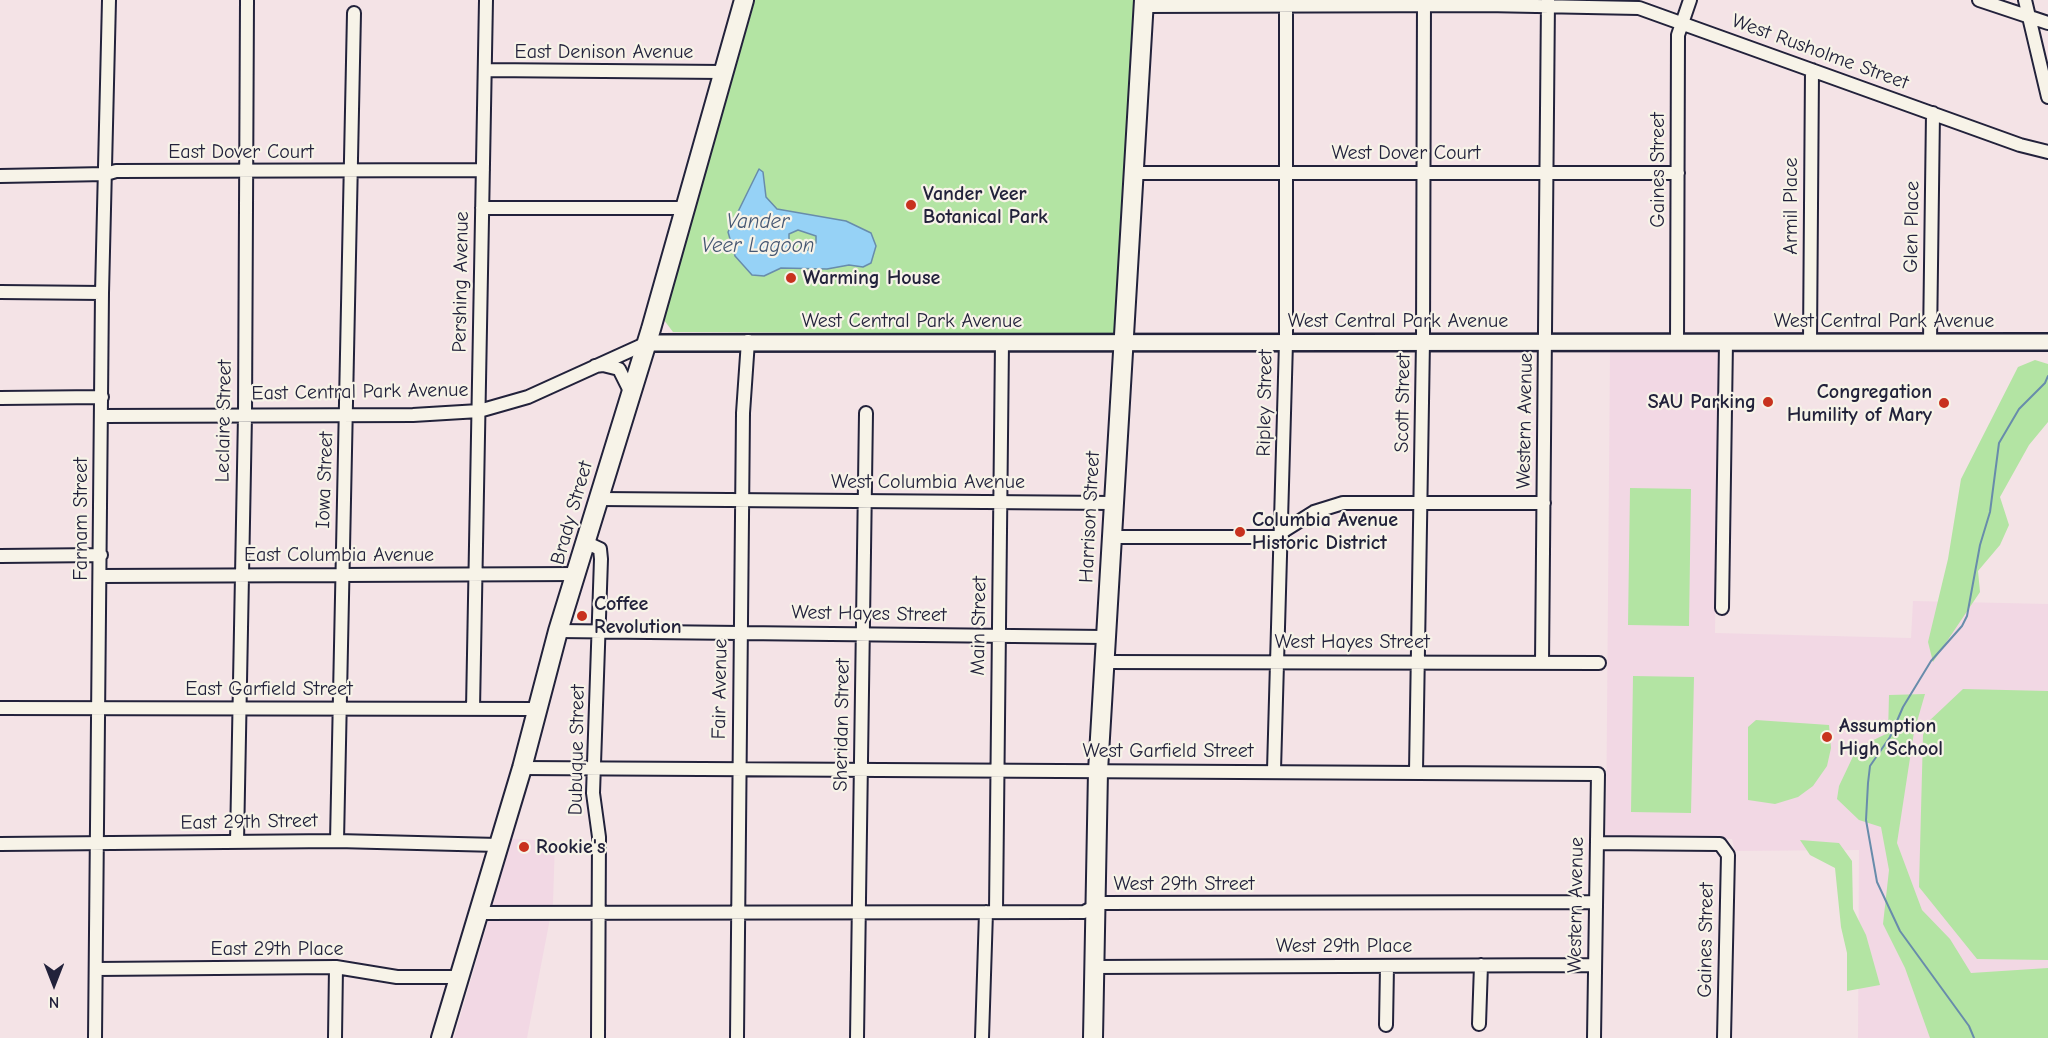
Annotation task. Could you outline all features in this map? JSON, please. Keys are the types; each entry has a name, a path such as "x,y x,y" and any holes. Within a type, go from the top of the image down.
{"highway":[{"name":"Brady Street","path":"441,1038 522,768 558,631 578,574 647,343 744,0"},
{"name":"Harrison Street","path":"1093,1038 1098,771 1143,3"}],"main road":[{"name":"West Central Park Avenue","path":"748,341 2048,342"},
{"name":"East Central Park Avenue","path":"647,343 748,341"}],"street":[{"name":"Farnam Street","path":"95,1038 102,293 109,0"},
{"name":"Leclaire Street","path":"237,842 240,575 245,415 247,0"},
{"name":"Pershing Avenue","path":"473,709 486,0"},
{"name":"Gaines Street","path":"1677,343 1678,35 1690,0"},
{"path":"1979,0 2048,23"},
{"path":"2025,0 2048,97"},
{"name":"West Rusholme Street","path":"1143,3 1548,3 1639,8 2020,145 2048,152"},
{"name":"Ripley Street","path":"1274,770 1286,342 1286,3"},
{"name":"Scott Street","path":"1416,771 1423,341 1423,3"},
{"name":"Western Avenue","path":"1542,663 1548,3"},
{"name":"Iowa Street","path":"337,841 354,13"},
{"name":"East Denison Avenue","path":"485,70 566,73 723,72"},
{"name":"Armil Place","path":"1810,342 1812,70"},
{"name":"Glen Place","path":"1930,342 1933,113"},
{"name":"East Dover Court","path":"0,176 106,174 116,171 483,171"},
{"name":"West Dover Court","path":"1134,173 1678,173"},
{"path":"482,208 686,208"},
{"path":"0,292 102,293"},
{"name":"Fair Avenue","path":"736,1038 742,500 748,341"},
{"name":"Main Street","path":"982,1038 991,911 997,770 1002,342"},
{"path":"1722,608 1726,342"},
{"name":"East Central Park Avenue","path":"102,416 347,415 478,411 528,397 647,343"},
{"path":"594,366 603,365 619,369 631,393"},
{"path":"0,398 102,397"},
{"name":"Sheridan Street","path":"857,1038 866,413"},
{"path":"600,499 742,500"},
{"name":"West Columbia Avenue","path":"742,500 1113,503"},
{"path":"1111,537 1282,535 1314,512 1344,502 1544,503"},
{"name":"Dubuque Street","path":"587,543 596,546 601,554 594,767 594,811 599,837 598,1038"},
{"path":"0,556 100,555"},
{"name":"East Columbia Avenue","path":"101,576 578,574"},
{"name":"West Hayes Street","path":"558,631 1105,637"},
{"name":"West Hayes Street","path":"1104,662 1599,663"},
{"name":"East Garfield Street","path":"0,708 538,709"},
{"path":"522,768 738,768"},
{"name":"West Garfield Street","path":"738,768 1599,774"},
{"name":"Western Avenue","path":"1593,1038 1599,774"},
{"name":"East 29th Street","path":"0,844 337,841 498,845"},
{"name":"Gaines Street","path":"1597,843 1720,844 1728,855 1724,1038"},
{"name":"West 29th Street","path":"737,912 1084,912 1102,903 1596,902"},
{"path":"477,913 737,912"},
{"path":"1479,1024 1481,965"},
{"name":"West 29th Place","path":"1093,967 1595,965"},
{"path":"1386,1024 1387,966"},
{"path":"335,1038 336,967"},
{"name":"East 29th Place","path":"96,969 336,967 396,977 458,977"}],"shaded area":[{"name":"Assumption High School","path":"1719,350 1715,633 1911,638 1913,601 2048,604 2048,1038 1858,1038 1859,850 1735,851 1732,839 1606,836 1610,351"},
{"path":"512,839 555,841 553,903 527,1038 454,1038"}],"green space":[{"name":"Vander Veer Botanical Park","path":"755,0 1137,0 1117,334 673,332 664,320"},
{"path":"2035,360 2048,364 2048,422 2029,445 2000,497 2009,525 2000,545 1978,571 1980,592 1933,662 1928,642 1948,559 1961,479 2018,367"},
{"path":"1630,488 1691,489 1689,626 1628,625"},
{"path":"1633,676 1694,677 1691,813 1631,812"},
{"path":"1963,689 2048,691 2048,960 1977,959 1919,887 1923,735 1928,722"},
{"path":"1925,694 1914,732 1897,843 1922,910 1950,939 1971,973 2048,968 2048,1038 1930,1038 1905,968 1883,924 1889,870 1881,827 1859,820 1837,799 1839,786 1857,748 1888,733 1889,695"},
{"path":"1756,720 1829,725 1831,748 1827,766 1813,786 1798,797 1775,804 1748,800 1748,727"},
{"path":"1800,840 1839,843 1852,861 1853,909 1866,935 1880,985 1847,991 1847,953 1841,927 1835,868 1810,855"}],"water":[{"name":"Vander Veer Lagoon","path":"759,169 763,172 766,197 777,209 846,221 871,233 876,246 871,263 863,267 849,265 827,269 781,268 764,276 752,275 735,256 728,232","holes":["798,230 816,236 816,243 807,244 809,250 796,252 789,247 789,234"]}],"waterway":[{"path":"1974,1038 1969,1026 1900,931 1877,882 1866,820 1868,783 1870,766 1890,737 1903,707 1931,661 1962,626 1967,616 1980,545 1990,512 1999,443 2019,409 2045,383 2048,376"}],"place":[{"name":"Vander Veer Botanical Park","path":"911,205"},
{"name":"Warming House","path":"791,278"},
{"name":"SAU Parking","path":"1768,402"},
{"name":"Congregation Humility of Mary","path":"1944,403"},
{"name":"Columbia Avenue Historic District","path":"1240,532"},
{"name":"Coffee Revolution","path":"582,616"},
{"name":"Assumption High School","path":"1827,737"},
{"name":"Rookie's","path":"524,847"}]}
